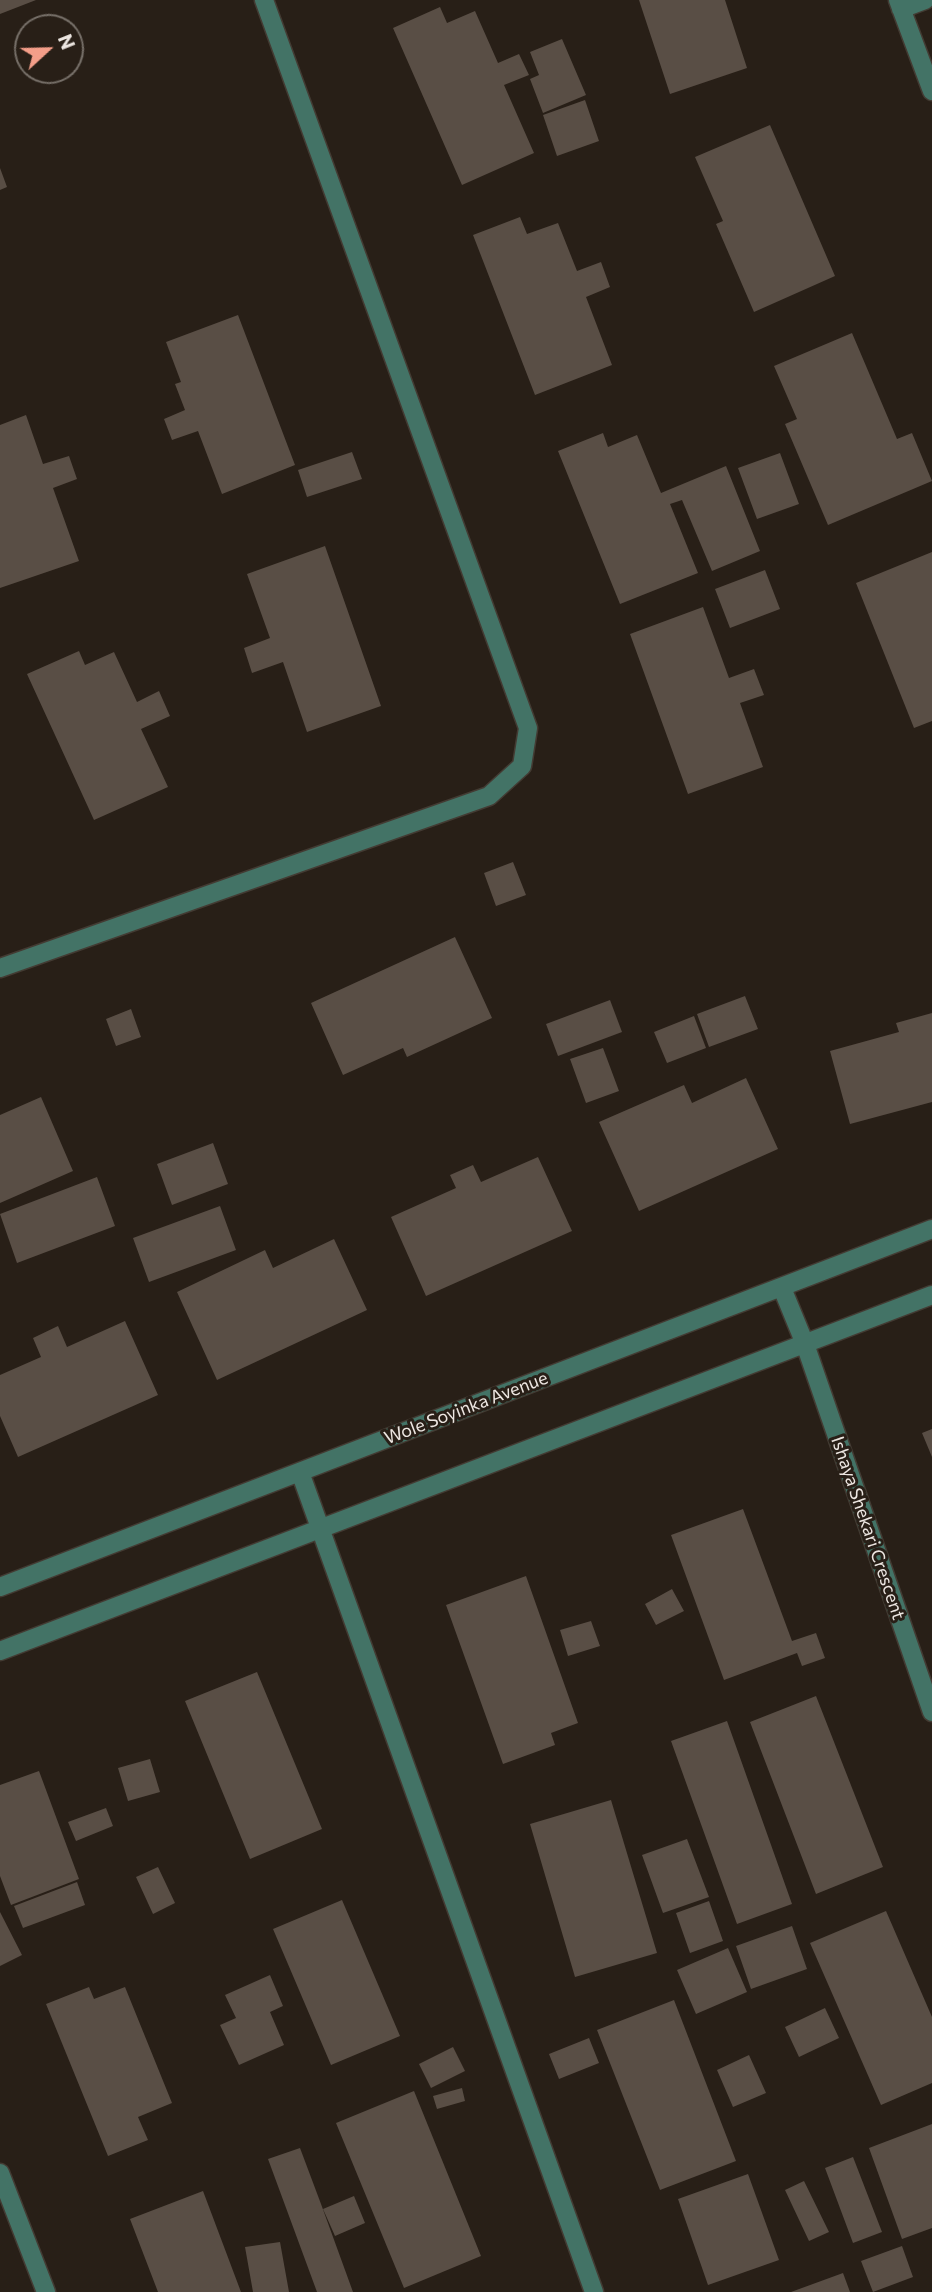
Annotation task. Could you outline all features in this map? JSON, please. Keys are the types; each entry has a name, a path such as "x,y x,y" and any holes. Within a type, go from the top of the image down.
{"street":[{"path":"2,963 489,796 522,766 528,729 264,0"},
{"path":"925,0 899,5 932,91"},
{"name":"Wole Soyinka Avenue","path":"0,1587 932,1229"},
{"name":"Ishaya Shekari Crescent","path":"782,1288 805,1344 932,1712"},
{"path":"0,1651 932,1295"},
{"path":"300,1472 594,2292"},
{"path":"0,2173 46,2292"}],"building":[{"path":"0,0 36,0 0,14"},
{"path":"639,0 725,0 747,68 670,94"},
{"path":"440,7 447,23 475,11 498,63 519,54 529,75 504,85 534,153 462,185 393,28"},
{"path":"562,39 586,95 543,113 530,79 539,75 530,52"},
{"path":"585,100 599,141 557,156 543,115"},
{"path":"770,125 835,276 754,312 716,224 723,221 695,157"},
{"path":"0,168 7,187 0,190"},
{"path":"520,217 527,234 558,223 577,271 601,262 610,287 586,297 612,365 535,395 473,235"},
{"path":"238,315 295,465 222,494 198,431 172,440 164,419 185,410 175,384 181,382 166,342"},
{"path":"852,333 897,439 912,433 932,481 828,525 785,424 797,419 774,366"},
{"path":"26,415 43,464 69,456 77,479 53,488 79,561 0,588 0,425"},
{"path":"603,433 608,447 637,435 661,493 726,466 760,551 712,571 682,500 670,504 698,573 620,604 558,451"},
{"path":"352,452 362,479 307,497 298,470"},
{"path":"780,453 799,504 757,519 738,468"},
{"path":"325,546 381,706 307,732 283,662 252,673 244,648 270,638 247,574"},
{"path":"932,552 932,721 914,728 856,583"},
{"path":"765,570 780,609 730,628 715,589"},
{"path":"703,607 729,678 754,669 764,695 740,703 763,767 688,794 630,634"},
{"path":"79,651 85,665 114,652 137,702 159,691 170,716 141,729 168,787 94,820 27,674"},
{"path":"513,862 526,895 496,906 484,873"},
{"path":"455,937 492,1018 407,1057 403,1048 343,1075 311,1003"},
{"path":"745,996 758,1029 709,1047 697,1014"},
{"path":"610,1000 622,1032 558,1056 546,1024"},
{"path":"131,1009 141,1037 116,1046 106,1019"},
{"path":"932,1013 932,1102 850,1124 830,1051 899,1032 896,1023"},
{"path":"694,1016 706,1048 667,1063 654,1032"},
{"path":"603,1048 619,1091 586,1103 570,1059"},
{"path":"746,1078 778,1149 639,1211 599,1122 684,1085 692,1103"},
{"path":"41,1097 73,1171 0,1203 0,1115"},
{"path":"213,1143 228,1184 172,1205 157,1164"},
{"path":"538,1157 572,1231 426,1296 391,1217 456,1188 450,1175 473,1165 481,1182"},
{"path":"97,1177 115,1226 17,1263 0,1214"},
{"path":"220,1206 236,1250 149,1282 133,1238"},
{"path":"334,1239 367,1310 217,1380 177,1292 265,1250 273,1268"},
{"path":"125,1321 158,1395 18,1457 0,1416 0,1375 41,1357 33,1338 58,1326 67,1347"},
{"path":"932,1429 932,1457 922,1433"},
{"path":"743,1509 792,1641 816,1633 825,1658 802,1666 797,1653 724,1680 671,1535"},
{"path":"526,1576 578,1723 551,1733 555,1745 503,1764 446,1605"},
{"path":"672,1589 684,1611 656,1625 645,1604"},
{"path":"591,1621 600,1646 568,1656 560,1630"},
{"path":"257,1672 322,1829 250,1859 185,1701"},
{"path":"816,1696 883,1867 816,1894 750,1722"},
{"path":"727,1721 792,1904 737,1924 671,1741"},
{"path":"150,1759 160,1792 128,1801 118,1768"},
{"path":"39,1771 79,1879 11,1905 0,1876 0,1785"},
{"path":"611,1800 657,1953 575,1977 530,1824"},
{"path":"106,1808 113,1826 76,1841 68,1822"},
{"path":"687,1839 709,1897 663,1913 642,1855"},
{"path":"158,1867 175,1903 153,1914 136,1877"},
{"path":"77,1882 85,1905 23,1928 14,1906"},
{"path":"342,1900 400,2036 331,2065 273,1929"},
{"path":"709,1901 723,1941 690,1953 676,1913"},
{"path":"886,1911 932,2017 932,2083 881,2105 810,1943"},
{"path":"0,1912 22,1955 0,1966"},
{"path":"792,1926 807,1969 751,1989 736,1946"},
{"path":"728,1948 747,1992 696,2014 677,1970"},
{"path":"270,1975 283,2006 270,2012 284,2045 239,2065 220,2025 236,2018 225,1995"},
{"path":"89,1987 94,1999 125,1987 172,2103 138,2117 148,2140 108,2156 46,2004"},
{"path":"674,2000 736,2161 660,2190 597,2030"},
{"path":"825,2008 839,2038 799,2057 785,2027"},
{"path":"589,2038 599,2063 559,2079 549,2054"},
{"path":"453,2047 465,2071 431,2088 419,2064"},
{"path":"749,2055 766,2093 733,2107 717,2070"},
{"path":"462,2088 465,2101 437,2109 433,2096"},
{"path":"414,2091 481,2256 404,2288 336,2123"},
{"path":"932,2124 932,2228 902,2239 869,2148"},
{"path":"300,2148 353,2292 317,2292 268,2159"},
{"path":"853,2157 882,2232 853,2243 825,2168"},
{"path":"748,2174 779,2260 708,2285 678,2199"},
{"path":"804,2181 829,2232 809,2241 785,2190"},
{"path":"203,2191 241,2292 158,2292 130,2219"},
{"path":"354,2196 365,2223 335,2236 323,2209"},
{"path":"280,2242 289,2292 253,2292 245,2247"},
{"path":"902,2246 913,2277 873,2292 861,2261"},
{"path":"843,2273 850,2292 791,2292"}]}
